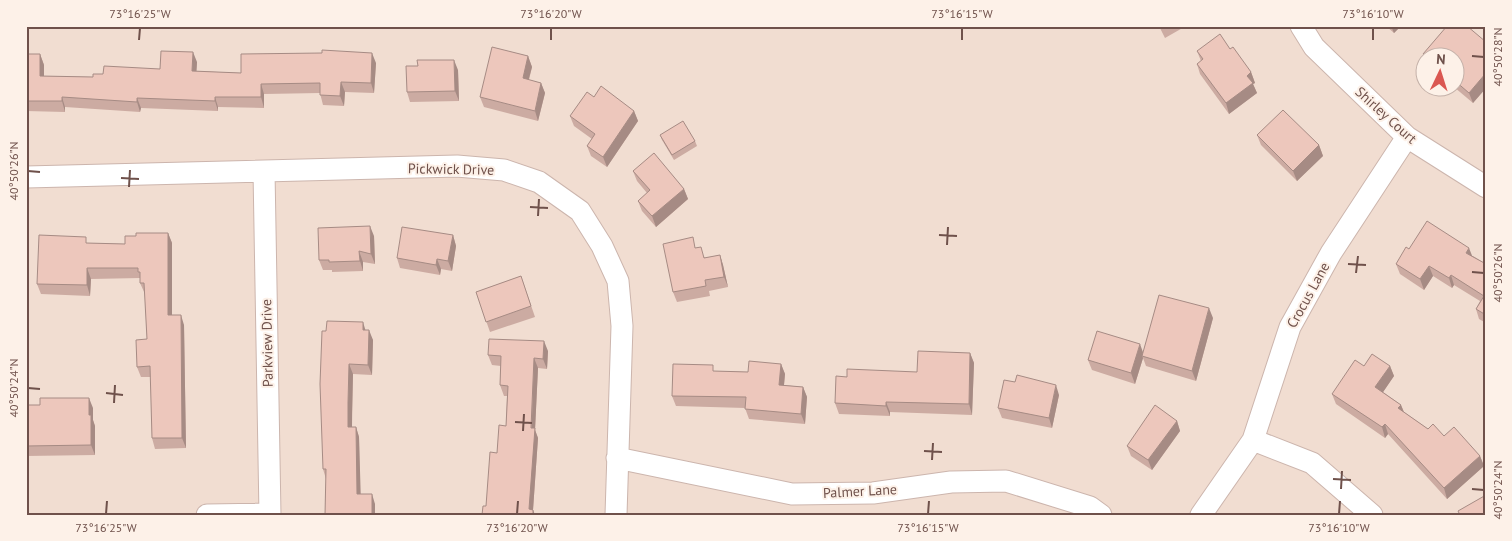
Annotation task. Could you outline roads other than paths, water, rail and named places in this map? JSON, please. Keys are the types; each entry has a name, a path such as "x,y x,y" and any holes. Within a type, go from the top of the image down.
{"street":[{"name":"Shirley Court","path":"1300,26 1314,47 1407,137 1486,187"},
{"name":"Crocus Lane","path":"1202,515 1253,440 1290,327 1331,254 1407,137"},
{"name":"Pickwick Drive","path":"26,177 456,166 504,170 539,182 580,212 602,246 618,281 622,326 616,515"},
{"name":"Parkview Drive","path":"264,172 270,514"},
{"path":"1253,440 1312,463 1372,515"},
{"name":"Palmer Lane","path":"617,458 792,494 873,494 952,482 1006,480 1090,507 1101,515"},
{"path":"208,515 270,514"}]}
